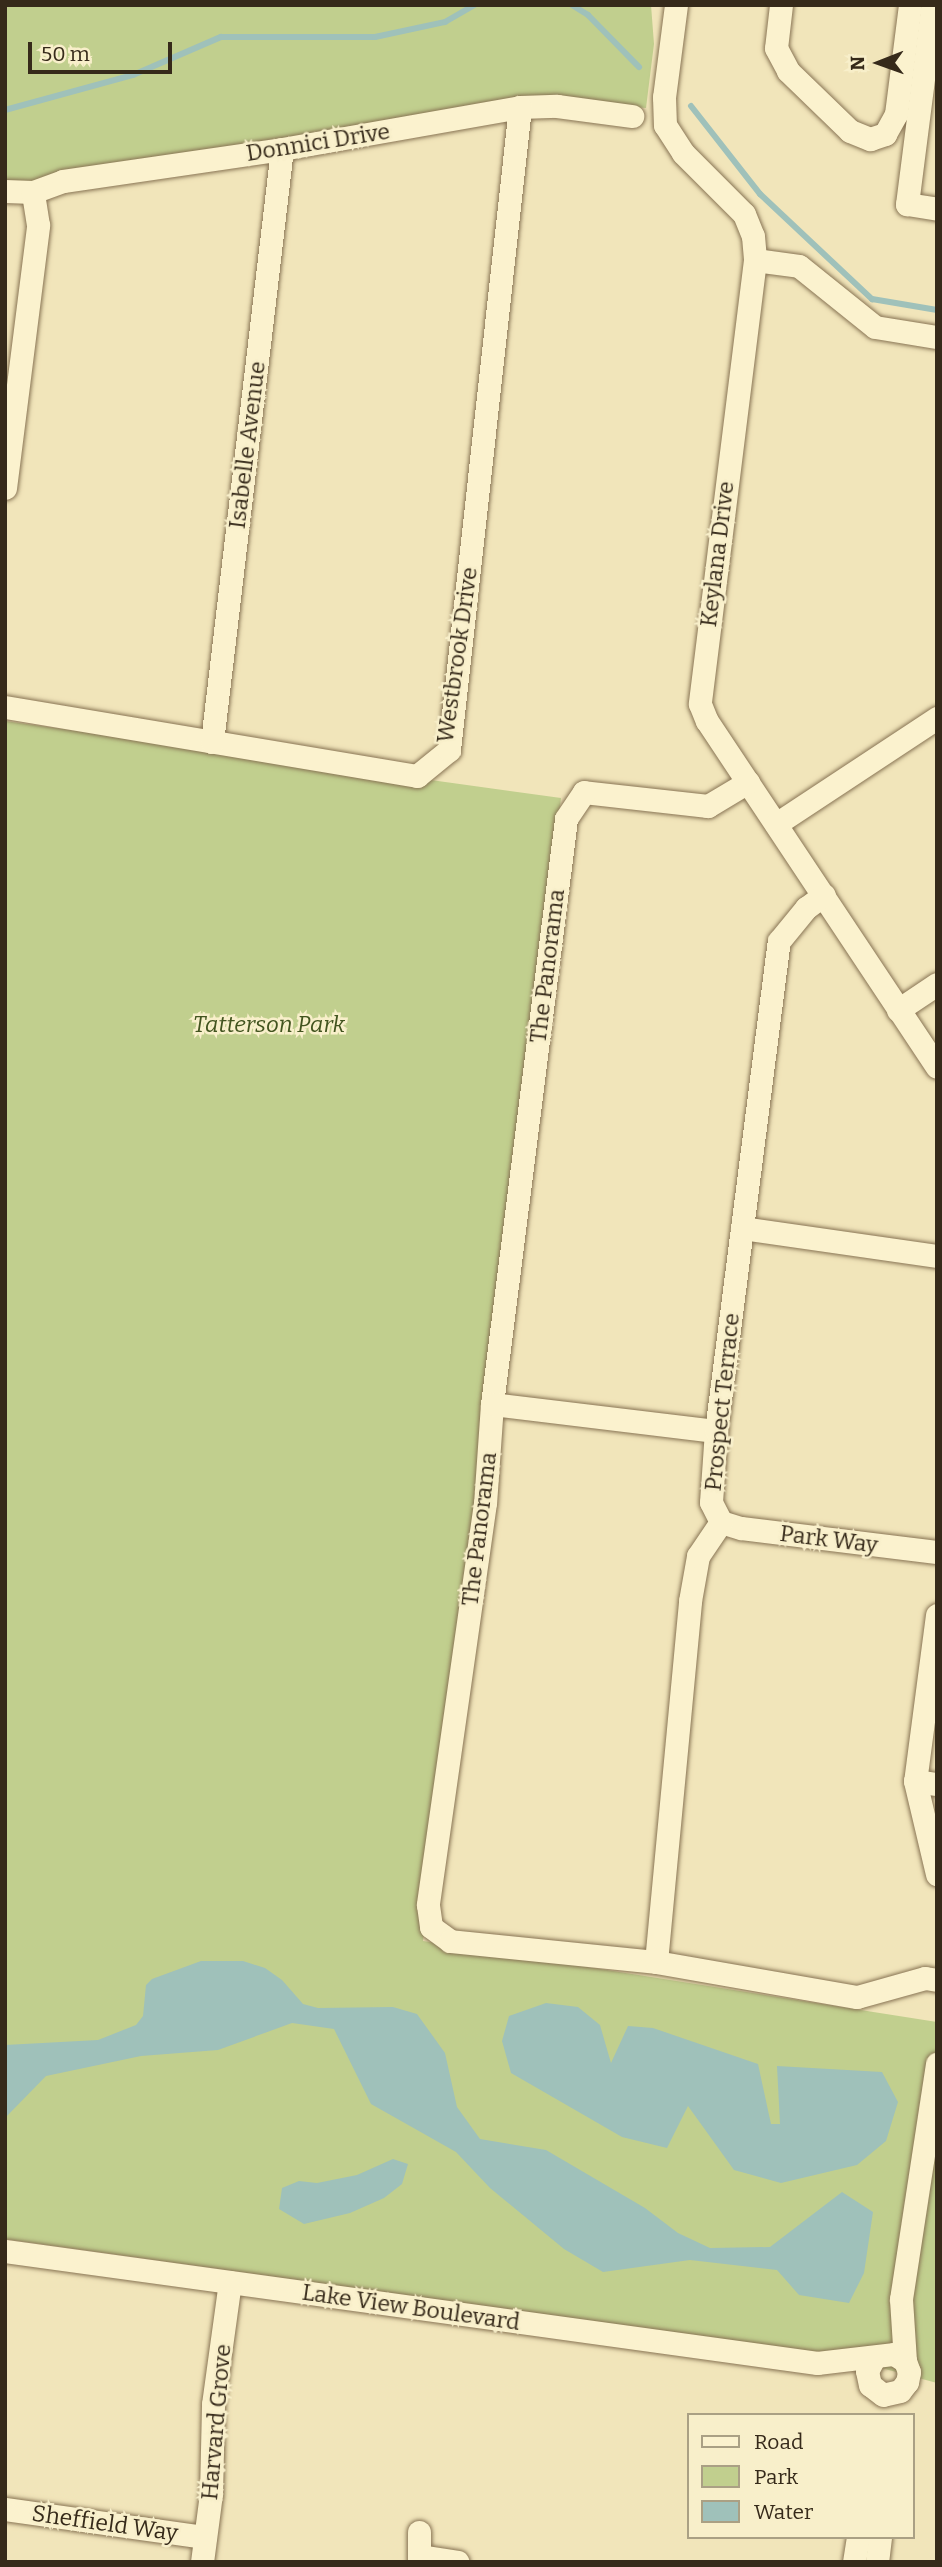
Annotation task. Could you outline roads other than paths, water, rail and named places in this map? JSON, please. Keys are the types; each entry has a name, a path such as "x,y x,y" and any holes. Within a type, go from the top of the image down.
{"street":[{"name":"Keylana Drive","path":"676,5 664,97 666,125 682,153 744,214 752,236 755,260 700,704 707,721 898,1010 928,1036 937,1067"},
{"path":"781,5 776,48 788,71 850,131 870,139 886,134 896,114 923,7"},
{"path":"923,7 907,204 937,209"},
{"name":"Donnici Drive","path":"5,191 33,192 63,181 282,149 520,107 557,106 632,116"},
{"name":"Westbrook Drive","path":"5,707 417,776 449,750 520,107"},
{"name":"Isabelle Avenue","path":"212,742 282,149"},
{"path":"5,488 38,225 33,192"},
{"path":"755,260 799,266 874,327 937,337"},
{"path":"776,824 937,718"},
{"name":"The Panorama","path":"748,782 708,806 584,792 566,819 492,1404 485,1503 428,1905 431,1927 450,1941 656,1962 857,1997 925,1978 937,1980"},
{"name":"Prospect Terrace","path":"656,1962 690,1601 698,1556 721,1522 711,1502 716,1431 779,941 806,908 824,895"},
{"path":"898,1010 937,984"},
{"path":"742,1228 937,1256"},
{"path":"492,1404 716,1431"},
{"name":"Park Way","path":"721,1522 741,1528 937,1552"},
{"path":"937,1615 926,1782 937,1874"},
{"path":"895,2413 900,2391 908,2377 901,2299 937,2064"},
{"name":"Lake View Boulevard","path":"5,2250 817,2363 875,2357"},
{"name":"Harvard Grove","path":"202,2562 211,2494 213,2404 230,2282"},
{"path":"874,2413 867,2371 901,2299"},
{"path":"875,2357 894,2354 905,2361"},
{"name":"Lake View Boulevard","path":"817,2363 871,2387"},
{"path":"871,2387 889,2395 900,2391"},
{"name":"Sheffield Way","path":"5,2509 205,2537"},
{"path":"419,2532 420,2559 458,2562"},
{"path":"854,2562 858,2539"},
{"path":"877,2562 880,2539"}],"water":[{"path":"201,1961 243,1961 265,1968 282,1980 303,2004 318,2008 393,2007 417,2014 445,2053 457,2107 480,2139 546,2150 645,2208 678,2233 710,2248 770,2247 842,2192 873,2212 864,2273 849,2303 799,2295 777,2270 690,2260 603,2272 564,2249 490,2188 456,2152 371,2104 334,2029 292,2023 218,2050 141,2056 46,2076 5,2118 5,2045 98,2040 136,2025 143,2016 146,1985 152,1979"},
{"path":"546,2003 578,2007 600,2025 611,2063 628,2026 653,2028 758,2064 771,2124 780,2124 777,2066 882,2072 898,2102 886,2141 857,2165 781,2183 734,2170 688,2106 667,2148 622,2137 511,2073 502,2041 509,2016"},
{"path":"393,2159 408,2164 402,2184 384,2198 350,2213 304,2224 279,2209 282,2188 299,2181 317,2183 357,2175"}],"waterway":[{"path":"5,110 133,75 221,37 375,37 445,22 475,5"},
{"path":"572,5 588,15 639,67"},
{"path":"691,106 760,194 872,299 937,310"}],"park label":[{"name":"Tatterson Park","path":"269,1024"}]}
